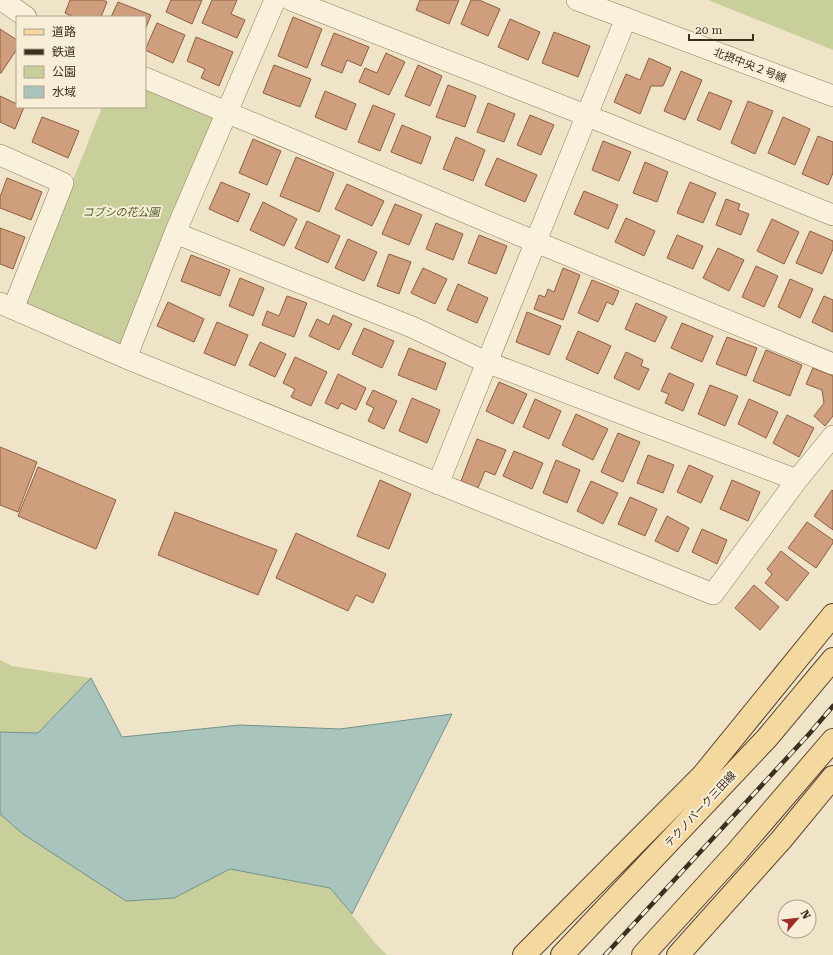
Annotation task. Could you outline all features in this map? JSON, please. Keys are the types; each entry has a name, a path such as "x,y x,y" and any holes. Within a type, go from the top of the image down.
{"main road":[{"path":"524,955 703,775 833,615"},
{"name":"テクノパーク三田線","path":"562,955 767,738 833,659"},
{"path":"643,955 736,853 833,740"},
{"path":"678,955 781,840 833,777"},
{"path":"650,955 692,901"}],"street":[{"path":"2,0 25,16"},
{"path":"126,358 175,233 275,0"},
{"path":"291,0 588,116 833,215"},
{"name":"北摂中央２号線","path":"577,0 833,96"},
{"path":"438,484 486,362 588,116 626,18"},
{"path":"146,78 536,242 833,364"},
{"path":"0,155 63,182 7,306 126,358 713,594 797,480 833,436"},
{"path":"175,233 412,327 486,362 797,480"}],"green space":[{"path":"708,0 833,0 833,50"},
{"name":"コブシの花公園","path":"146,90 218,119 128,348 23,306 102,108 146,108"},
{"path":"0,660 12,666 91,678 38,733 0,732"},
{"path":"0,814 23,834 126,901 174,898 230,869 330,888 376,944 387,955 0,955"}],"water":[{"path":"91,678 122,737 240,725 340,729 452,714 352,914 330,888 230,869 174,898 126,901 23,834 0,814 0,732 38,733"}],"building":[{"path":"70,0 103,0 107,2 101,16 72,16 65,13"},
{"path":"171,0 202,0 192,24 166,12"},
{"path":"212,0 237,0 231,14 245,20 237,38 202,23"},
{"path":"420,0 459,0 449,24 416,10"},
{"path":"471,0 479,0 500,9 488,36 461,24"},
{"path":"118,2 151,15 146,28 146,16 111,16"},
{"path":"293,17 322,29 307,68 278,56"},
{"path":"510,19 540,32 528,60 498,47"},
{"path":"157,23 185,35 173,63 146,50"},
{"path":"0,29 16,39 16,50 0,73"},
{"path":"554,32 590,46 578,77 542,63"},
{"path":"334,33 369,47 361,66 347,60 342,73 321,65"},
{"path":"196,37 233,52 219,86 201,78 205,69 187,61"},
{"path":"386,53 405,62 389,95 359,82 365,68 377,73"},
{"path":"649,58 671,68 663,86 651,86 640,114 614,102 626,74 640,80"},
{"path":"274,65 311,79 300,107 263,93"},
{"path":"418,65 442,76 430,106 405,96"},
{"path":"681,71 702,80 685,120 664,111"},
{"path":"448,85 476,96 465,127 436,117"},
{"path":"325,91 356,104 346,130 315,117"},
{"path":"709,92 732,101 720,130 697,120"},
{"path":"0,96 16,104 16,108 24,108 15,129 0,122"},
{"path":"748,101 773,111 755,154 731,143"},
{"path":"488,103 515,114 504,142 477,132"},
{"path":"373,105 395,114 380,151 358,142"},
{"path":"530,115 554,125 541,155 517,145"},
{"path":"42,117 79,131 68,158 32,142"},
{"path":"783,117 810,129 795,165 768,153"},
{"path":"402,125 431,137 421,164 391,152"},
{"path":"818,136 833,142 833,173 828,185 802,174"},
{"path":"456,137 485,150 473,181 443,169"},
{"path":"253,139 281,151 267,185 239,173"},
{"path":"603,141 631,152 619,181 592,170"},
{"path":"296,157 334,173 319,212 280,196"},
{"path":"497,158 537,175 525,202 485,185"},
{"path":"645,162 668,172 657,202 633,193"},
{"path":"7,178 42,192 31,220 0,208 0,197"},
{"path":"221,182 250,194 238,222 209,209"},
{"path":"690,182 716,193 703,223 677,213"},
{"path":"347,184 384,201 372,226 335,209"},
{"path":"584,191 618,205 608,229 574,214"},
{"path":"726,199 740,204 738,210 749,214 741,235 716,225"},
{"path":"263,202 297,219 284,246 250,230"},
{"path":"395,204 422,215 409,245 382,234"},
{"path":"626,218 655,231 644,256 615,242"},
{"path":"772,219 799,232 784,264 757,251"},
{"path":"307,221 340,236 328,263 295,248"},
{"path":"436,223 463,234 453,260 426,249"},
{"path":"0,228 25,237 13,269 0,264"},
{"path":"810,231 833,241 833,249 822,274 796,263"},
{"path":"479,235 507,246 496,274 468,263"},
{"path":"677,235 703,246 693,269 667,258"},
{"path":"348,239 377,252 364,281 335,268"},
{"path":"718,248 744,260 729,291 703,278"},
{"path":"389,254 411,262 399,294 377,286"},
{"path":"191,255 230,270 220,296 181,281"},
{"path":"756,266 778,276 764,307 742,297"},
{"path":"423,268 447,279 435,304 411,293"},
{"path":"563,268 580,275 563,320 534,309 539,295 545,297 548,289 554,292"},
{"path":"240,278 264,288 253,316 229,306"},
{"path":"790,279 813,289 800,318 778,307"},
{"path":"592,280 619,291 613,305 607,302 598,322 578,313"},
{"path":"458,284 488,298 477,323 447,310"},
{"path":"287,296 307,303 294,337 262,325 267,311 279,316"},
{"path":"824,296 833,300 833,332 812,322"},
{"path":"168,302 204,319 194,342 157,326"},
{"path":"636,303 667,317 655,342 625,329"},
{"path":"527,312 561,326 549,355 516,342"},
{"path":"333,315 352,324 339,350 309,336 317,319 329,325"},
{"path":"217,322 248,335 235,366 204,353"},
{"path":"682,323 713,336 702,362 671,348"},
{"path":"364,328 394,341 382,368 352,354"},
{"path":"578,331 611,346 598,374 566,359"},
{"path":"727,337 757,348 746,376 716,364"},
{"path":"260,342 286,354 275,377 249,365"},
{"path":"409,348 446,363 436,390 398,375"},
{"path":"766,350 802,365 790,396 753,381"},
{"path":"626,352 643,360 641,366 649,369 639,390 614,378"},
{"path":"295,357 327,372 311,406 291,397 295,389 283,383"},
{"path":"813,368 833,376 833,416 825,426 814,416 824,403 822,390 806,384"},
{"path":"669,373 694,384 683,411 665,403 669,394 661,391"},
{"path":"338,374 366,388 356,410 341,403 338,409 325,403"},
{"path":"499,382 527,394 513,424 486,411"},
{"path":"710,385 738,396 725,426 698,414"},
{"path":"373,390 397,401 384,429 368,421 374,408 366,404"},
{"path":"412,398 440,410 427,443 399,431"},
{"path":"535,399 561,411 549,439 523,427"},
{"path":"749,399 778,412 766,438 738,424"},
{"path":"576,414 608,429 593,460 562,445"},
{"path":"787,415 814,428 799,457 773,443"},
{"path":"618,433 640,442 623,482 601,472"},
{"path":"477,439 506,450 495,475 485,471 478,488 461,481"},
{"path":"0,447 37,462 18,512 0,505"},
{"path":"514,451 543,463 532,489 503,476"},
{"path":"648,455 674,465 663,493 637,483"},
{"path":"556,460 580,470 567,503 543,493"},
{"path":"689,465 713,476 701,503 677,492"},
{"path":"38,467 116,500 96,549 18,516"},
{"path":"380,480 411,494 389,549 357,536"},
{"path":"732,480 760,492 748,521 720,509"},
{"path":"591,481 618,493 603,524 577,511"},
{"path":"832,490 833,491 833,530 814,516"},
{"path":"630,497 657,509 645,536 618,524"},
{"path":"175,512 277,550 258,595 158,555"},
{"path":"667,516 689,528 678,552 655,541"},
{"path":"807,522 833,540 833,543 816,568 788,548"},
{"path":"702,529 727,540 717,564 692,552"},
{"path":"296,533 386,574 373,603 356,595 348,611 276,578"},
{"path":"781,551 809,573 787,601 765,583 772,574 767,569"},
{"path":"754,585 779,607 760,630 735,608"}],"railway":[{"path":"605,955 810,733 833,706"}]}
